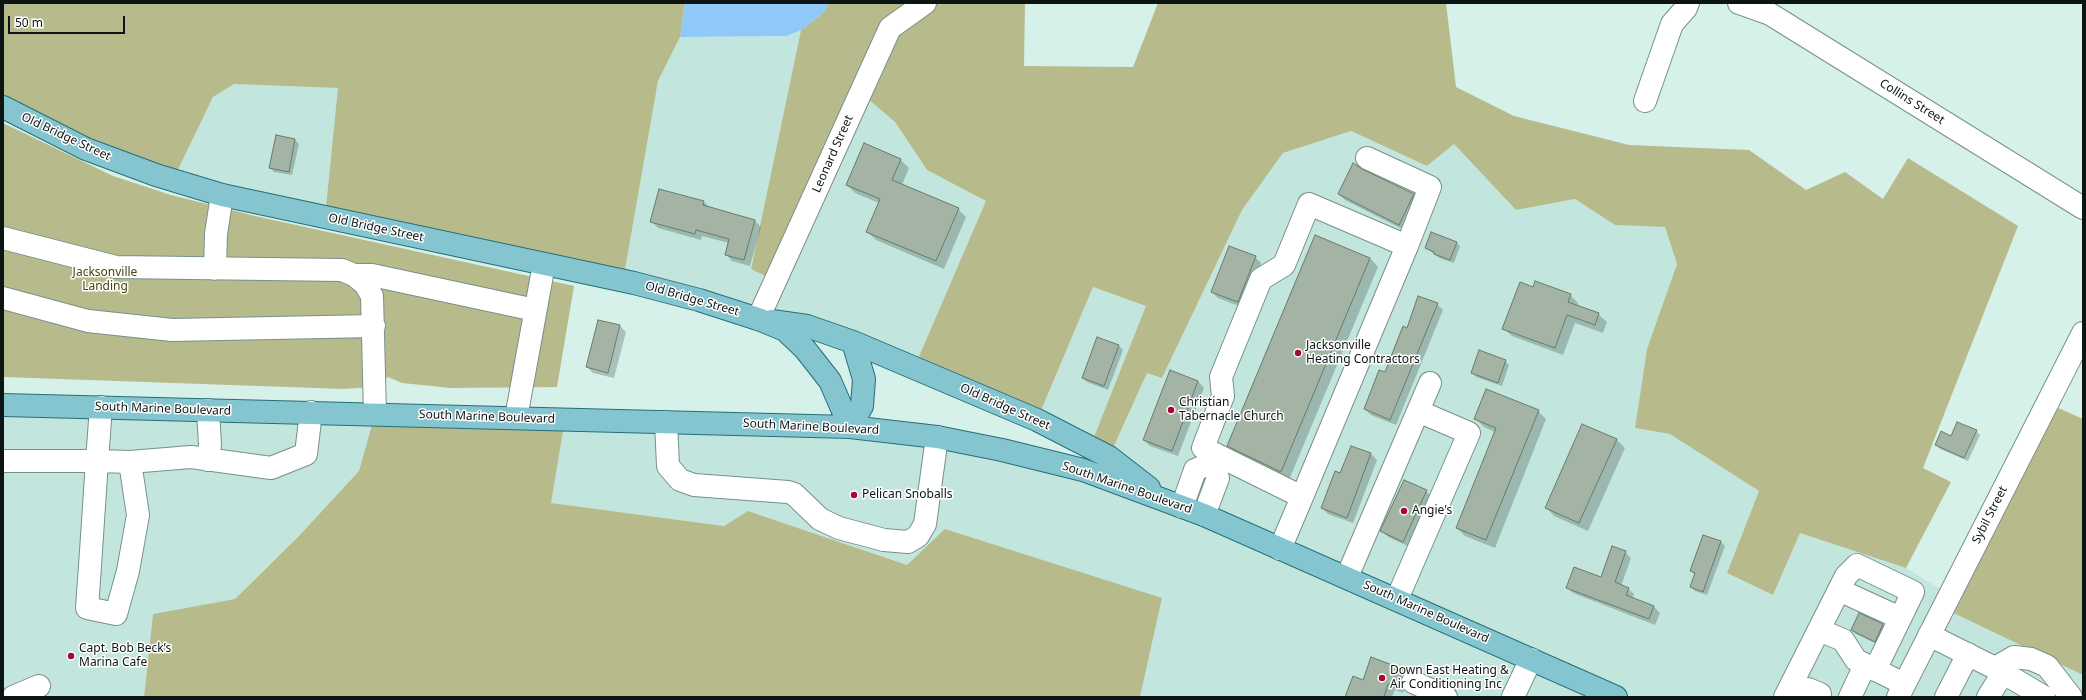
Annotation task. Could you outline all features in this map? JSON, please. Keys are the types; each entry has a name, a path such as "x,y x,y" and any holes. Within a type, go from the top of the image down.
{"main road":[{"name":"Old Bridge Street","path":"3,107 86,149 156,175 222,195 634,283 692,298 758,319 784,330 805,349 830,381 850,427"},
{"name":"Old Bridge Street","path":"758,319 807,326 854,342 1037,420 1109,457 1175,505"},
{"path":"850,427 862,406 864,379 854,342"},
{"name":"South Marine Boulevard","path":"3,404 850,427 937,437 1002,450 1083,470 1204,515 1616,697"}],"street":[{"name":"Leonard Street","path":"758,319 890,28 925,3"},
{"path":"1645,101 1672,24 1686,8 1688,3"},
{"name":"Collins Street","path":"1739,3 1770,14 2083,208"},
{"path":"1280,549 1407,246 1430,187 1367,158"},
{"path":"215,269 216,234 222,195"},
{"path":"1302,497 1214,458 1203,448 1224,396 1221,377 1261,279 1284,265 1309,204 1407,246"},
{"path":"3,238 116,267 342,270 354,275 365,284 372,296 374,326 375,414"},
{"path":"516,418 544,264"},
{"path":"354,275 372,275 535,310"},
{"path":"3,298 88,321 172,330 374,326"},
{"name":"Sybil Street","path":"1901,690 2083,333"},
{"path":"1347,577 1430,383"},
{"path":"102,407 97,461 88,608 116,614 128,570 138,514 130,462"},
{"path":"208,410 210,445 208,460"},
{"path":"1397,599 1469,433 1418,411"},
{"path":"3,461 130,462 191,457 271,468 306,454 311,412"},
{"path":"666,422 668,466 680,480 694,485 788,492 794,494 820,519 839,528 884,540 908,542 918,536 924,524 937,437"},
{"path":"1175,505 1195,470 1214,458"},
{"path":"1204,515 1218,478 1214,458"},
{"path":"1785,697 1843,583 1857,565 1913,592 1903,611 1841,684"},
{"path":"1843,583 1933,627 1968,654 2044,697"},
{"path":"1819,630 1843,640 1841,684"},
{"path":"1946,697 1968,654"},
{"path":"1980,697 2014,657 2031,659 2047,666 2065,697"},
{"path":"1513,697 1531,659"},
{"path":"1988,697 1998,681 2001,672"},
{"path":"1413,682 1446,697"},
{"path":"1841,684 1901,690"},
{"path":"13,697 39,686"}],"shaded area":[{"path":"801,30 751,268 861,93 895,122 927,170 987,201 914,368 623,281 658,81 680,37 787,36"},
{"path":"234,84 339,88 325,217 173,180 213,97"},
{"path":"1351,131 1427,166 1454,144 1516,210 1575,199 1615,225 1665,227 1677,264 1647,349 1635,428 1670,434 1759,491 1727,573 1773,595 1800,533 1906,568 1950,595 1943,608 2083,675 2083,697 1140,697 1162,598 907,565 748,511 725,526 550,503 565,419 922,434 1167,502 1109,457 1147,373 1162,378 1242,210 1283,153"},
{"path":"1093,287 1147,306 1090,447 1037,420"},
{"path":"3,405 375,414 359,471 298,537 235,599 153,614 144,697 3,697"}],"green space":[{"path":"3,3 685,3 680,37 658,81 623,281 325,217 338,88 234,84 213,97 173,180 3,107"},
{"path":"829,3 1025,3 1024,66 1133,67 1158,3 1446,3 1456,87 1514,116 1629,145 1749,150 1806,190 1845,172 1883,199 1908,158 2018,226 1923,468 1951,482 1906,568 1800,533 1773,595 1727,573 1759,491 1670,434 1635,428 1647,349 1677,264 1665,227 1615,225 1575,199 1516,210 1454,144 1427,166 1351,131 1283,153 1242,210 1162,378 1147,373 1109,457 1090,447 1146,306 1093,287 1037,420 914,368 986,201 927,170 895,122 861,93 776,281 751,269 801,30 823,13"},
{"name":"Jacksonville Landing","path":"3,123 113,176 171,195 255,216 574,286 557,387 451,388 402,383 388,377 372,387 344,389 3,377"},
{"path":"2047,403 2083,419 2083,675 1943,608"},
{"path":"375,414 565,419 551,503 724,526 748,511 907,565 945,529 1162,598 1140,697 144,697 153,614 235,599 298,537 359,471"}],"water":[{"path":"685,3 829,3 823,13 801,30 787,36 680,37"}],"building":[{"path":"276,135 295,139 289,172 269,168"},
{"path":"864,143 901,159 892,180 959,208 936,261 866,232 880,199 846,185"},
{"path":"1353,163 1362,169 1414,194 1399,225 1338,194"},
{"path":"659,189 704,201 703,205 755,220 744,260 725,255 729,239 696,230 695,234 650,222"},
{"path":"1431,232 1457,242 1450,260 1434,254 1434,252 1425,248"},
{"name":"Jacksonville Heating Contractors","path":"1315,235 1370,258 1281,472 1227,446"},
{"path":"1229,246 1256,256 1238,302 1211,292"},
{"path":"1535,281 1571,294 1568,302 1599,313 1595,325 1567,315 1555,348 1502,329 1520,282 1533,287"},
{"path":"1418,296 1438,303 1390,420 1364,409 1379,370 1385,372 1403,326 1407,328"},
{"path":"598,320 620,325 608,373 586,367"},
{"path":"1097,337 1119,345 1104,386 1082,378"},
{"path":"1479,350 1506,360 1498,383 1471,373"},
{"name":"Christian Tabernacle Church","path":"1170,370 1198,381 1172,451 1143,440"},
{"path":"1486,389 1539,410 1486,540 1456,528 1496,428 1474,419"},
{"path":"1957,422 1977,430 1964,458 1935,445 1941,431 1951,436"},
{"path":"1582,424 1617,439 1579,523 1545,508"},
{"path":"1351,446 1371,453 1347,518 1321,508 1335,471 1340,473"},
{"name":"Angie's","path":"1404,480 1427,490 1403,542 1380,531"},
{"path":"1703,535 1721,541 1703,592 1690,587 1695,573 1690,571"},
{"path":"1612,546 1626,551 1615,582 1629,588 1626,595 1654,606 1649,619 1566,588 1574,567 1601,577"},
{"path":"1859,613 1883,624 1875,642 1851,630"},
{"name":"Down East Heating & Air Conditioning Inc","path":"1371,657 1403,669 1396,688 1388,684 1384,697 1345,697 1353,676 1363,680"}],"place":[{"name":"Jacksonville Heating Contractors","path":"1298,353"},
{"name":"Christian Tabernacle Church","path":"1171,410"},
{"name":"Pelican Snoballs","path":"854,495"},
{"name":"Angie's","path":"1404,511"},
{"name":"Capt. Bob Beck’s Marina Cafe","path":"71,656"},
{"name":"Down East Heating & Air Conditioning Inc","path":"1382,678"}]}
